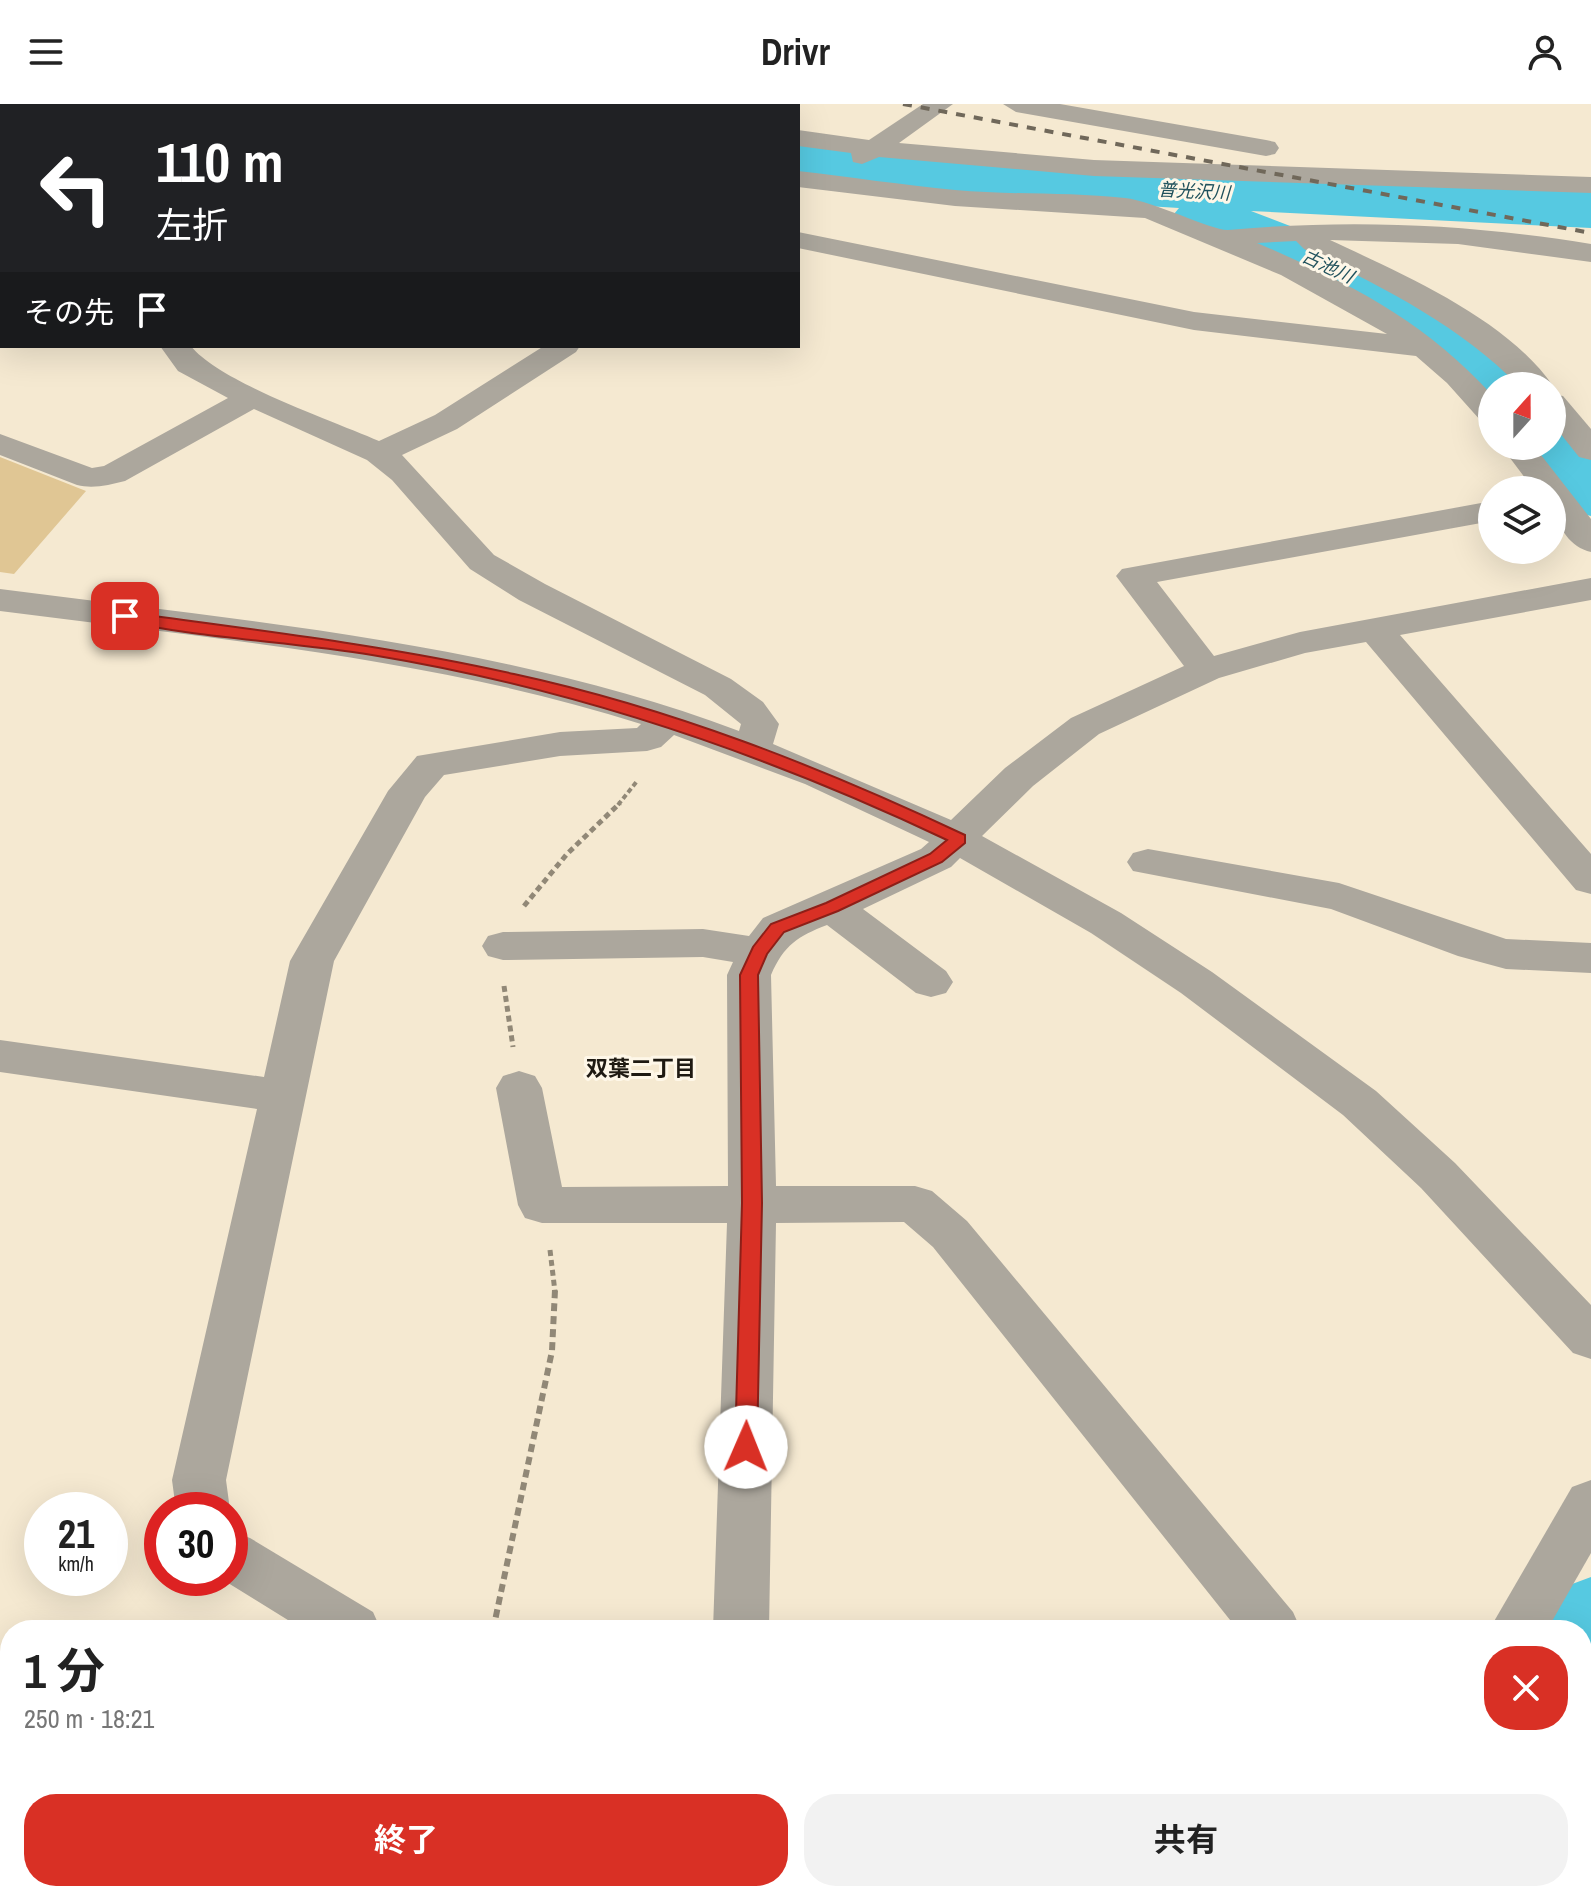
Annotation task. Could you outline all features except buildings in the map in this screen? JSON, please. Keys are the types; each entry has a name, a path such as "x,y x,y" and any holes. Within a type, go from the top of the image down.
{"street":[{"path":"800,197 817,180 871,150 940,104"},
{"path":"1016,104 1237,146 1291,149"},
{"path":"800,138 871,150 1051,166 1591,185"},
{"path":"1354,151 1483,174 1493,180"},
{"path":"817,180 955,198 1126,206 1152,211 1232,238 1395,323 1429,348 1466,381 1478,396"},
{"path":"1232,238 1344,228 1481,235 1591,253"},
{"path":"1290,232 1434,302 1512,359 1524,372"},
{"path":"800,240 1194,321 1429,348"},
{"path":"177,348 189,364 251,398 379,453 404,473 482,562 532,592 718,687 750,710 760,724 752,750"},
{"path":"379,453 446,422 562,348"},
{"path":"0,444 89,478 113,474 251,398"},
{"path":"1569,411 1591,450"},
{"path":"1566,511 1591,542"},
{"path":"1206,670 1134,576 1478,514"},
{"path":"741,1620 752,1203 749,975 759,952 778,928 832,907 936,858 959,839 1019,777 1085,726 1206,670 1300,643 1591,589"},
{"path":"1,601 372,650 515,678 668,721 853,789 959,839 1078,905 1234,1007 1381,1121 1494,1233 1591,1339"},
{"path":"1375,629 1591,880"},
{"path":"201,1492 199,1480 312,961 408,791 431,765 560,744 647,739 668,721"},
{"path":"1148,862 1339,897 1473,946 1506,954 1591,958"},
{"path":"832,907 931,982"},
{"path":"503,946 703,943 759,952"},
{"path":"0,1056 281,1096"},
{"path":"519,1088 542,1205 915,1204 950,1234 1265,1620"},
{"path":"1523,1620 1591,1503"},
{"path":"248,1566 337,1620"}],"path":[{"path":"495,1620 552,1351 555,1283 542,1205"}],"shaded area":[{"path":"0,457 86,491 14,574 0,572"}],"waterway":[{"name":"普光沢川","path":"800,158 900,174 984,181 1591,210"},
{"name":"古池川","path":"1204,214 1325,263 1403,303 1439,327 1489,372"},
{"name":"古池川","path":"1562,460 1591,495"}],"railway":[{"path":"903,104 1591,233"}],"district":[{"name":"双葉二丁目","path":"641,1068"}],"route":[{"path":"125,616 372,650 515,678 668,721 752,750 853,789 959,839 936,858 832,907 778,928 759,952 749,975 752,1203 746,1447"}]}
